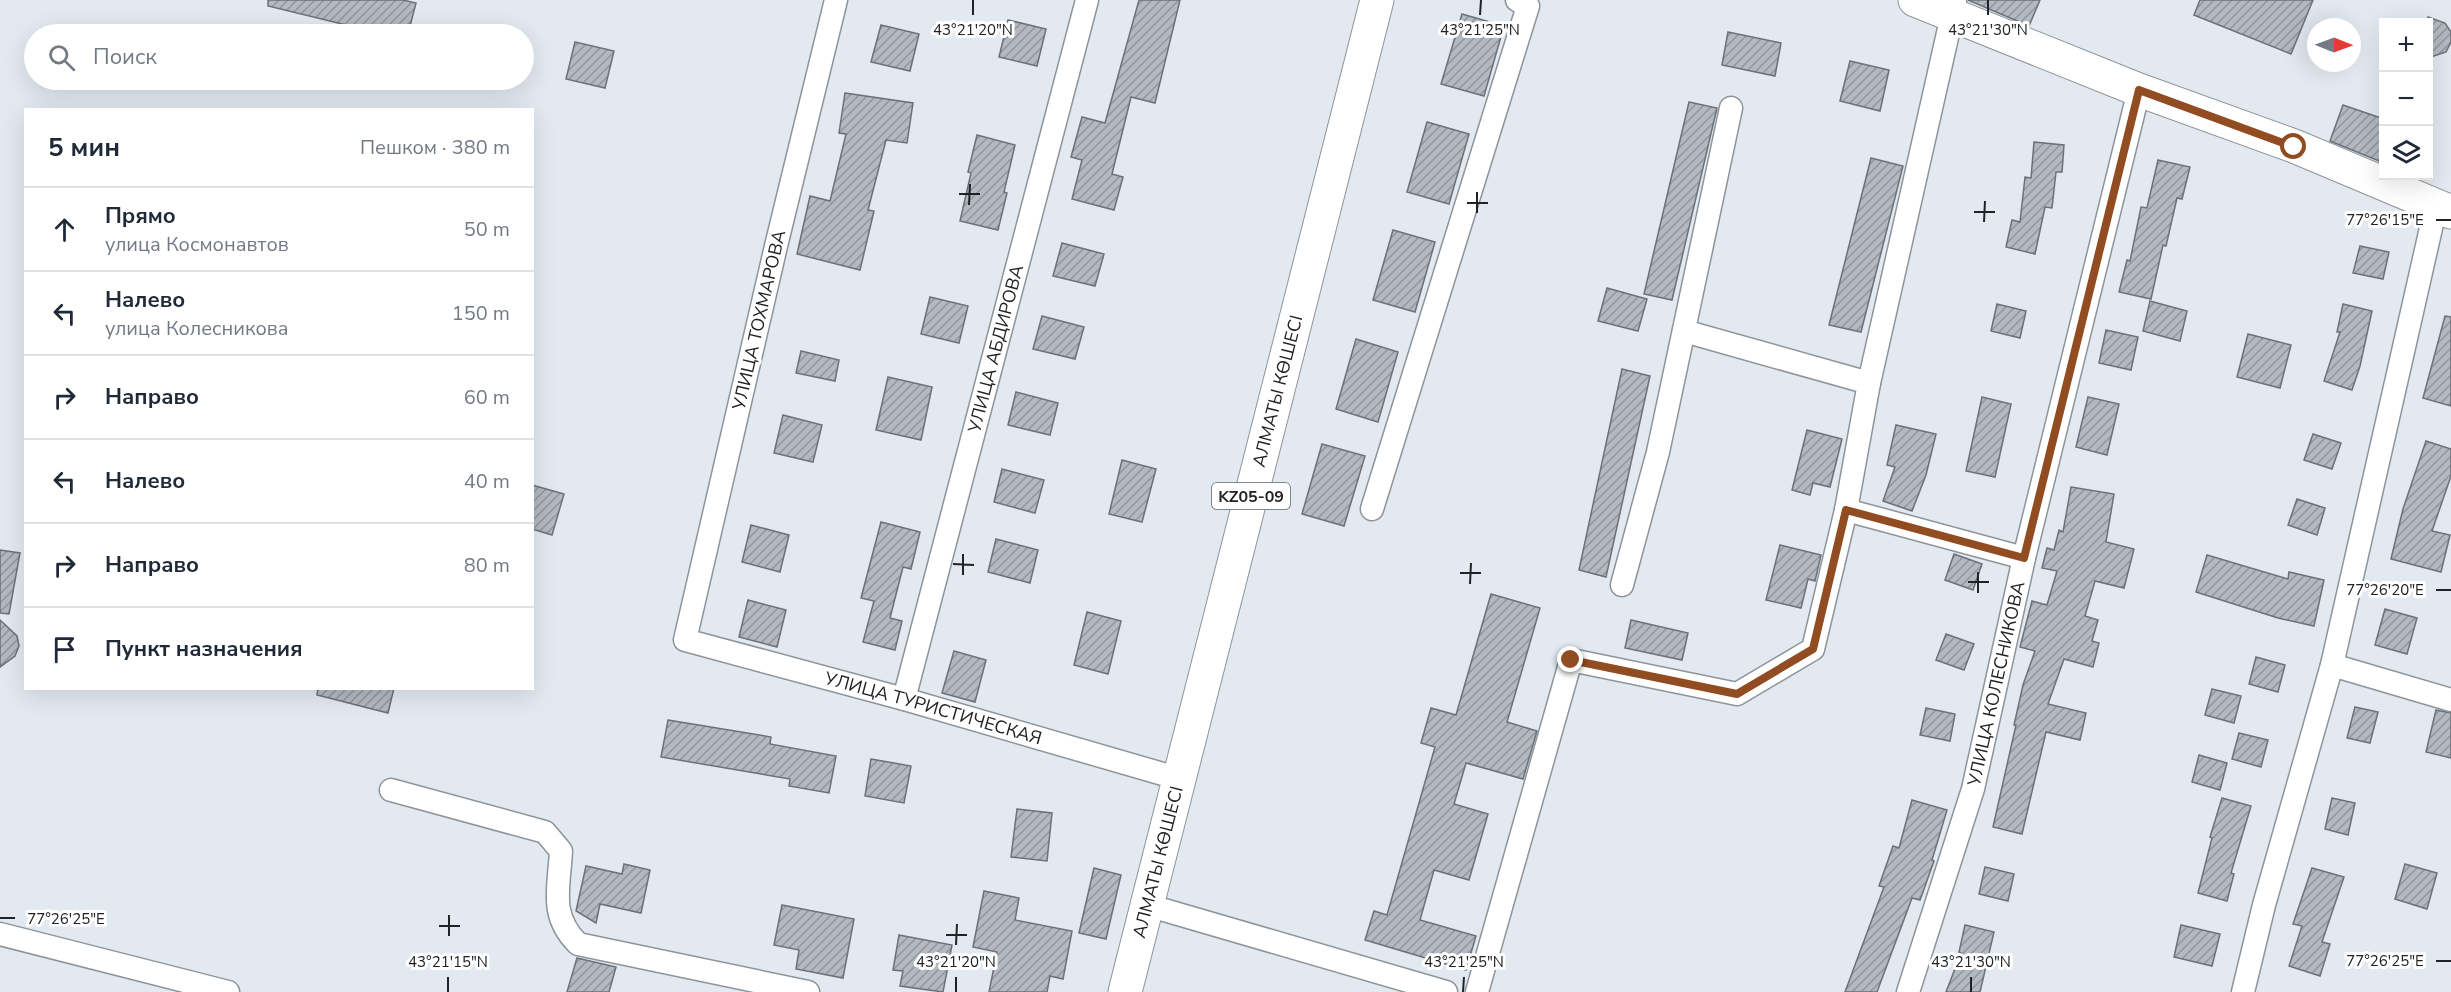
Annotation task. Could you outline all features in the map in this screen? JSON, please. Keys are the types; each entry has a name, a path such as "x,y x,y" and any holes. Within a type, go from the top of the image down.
{"main road":[{"name":"АЛМАТЫ КӨШЕСІ","path":"1125,992 1377,0"},
{"path":"1915,0 1954,7 2139,90 2294,147 2444,209"}],"street":[{"name":"УЛИЦА ТОХМАРОВА","path":"685,640 776,246 836,0"},
{"name":"УЛИЦА АБДИРОВА","path":"904,699 1087,0"},
{"path":"1372,509 1528,6 1517,0"},
{"path":"1477,992 1571,660 1737,694 1813,649 1846,510 1869,383 1954,7"},
{"name":"УЛИЦА КОЛЕСНИКОВА","path":"1908,992 1973,789 2024,558 2139,90"},
{"path":"1622,585 1658,452 1731,108"},
{"path":"2243,992 2264,905 2332,665 2444,209"},
{"path":"1684,331 1869,383"},
{"path":"1846,510 2024,558"},
{"name":"УЛИЦА ТУРИСТИЧЕСКАЯ","path":"685,640 904,699 1180,779"},
{"path":"2332,665 2451,700"},
{"path":"391,790 545,832 561,851 558,914 566,933 578,944 808,992"},
{"path":"1147,905 1446,992"},
{"path":"0,934 228,992"}],"building":[{"path":"268,0 403,0 416,3 411,24 342,24 268,6"},
{"path":"1139,0 1180,0 1155,103 1131,97 1112,174 1123,177 1114,210 1072,199 1082,160 1071,157 1082,117 1105,123"},
{"path":"1968,0 2040,0 2029,26"},
{"path":"2200,0 2313,0 2291,54 2194,15"},
{"path":"1462,14 1504,26 1484,96 1441,84"},
{"path":"2433,19 2445,23 2451,32 2451,42 2446,52 2433,56"},
{"path":"1008,20 1046,29 1037,66 999,57"},
{"path":"881,25 919,34 910,71 871,62"},
{"path":"1728,32 1781,43 1775,76 1722,65"},
{"path":"575,42 614,51 605,88 566,79"},
{"path":"1850,61 1889,70 1880,111 1840,101"},
{"path":"845,93 913,103 907,143 886,140 868,210 874,211 860,270 797,254 810,196 830,201 846,134 839,133"},
{"path":"1689,102 1717,108 1672,300 1644,294"},
{"path":"2343,105 2379,117 2379,161 2330,141"},
{"path":"1427,122 1469,134 1449,204 1407,192"},
{"path":"977,135 1015,145 998,230 960,221"},
{"path":"2034,142 2064,145 2062,172 2056,172 2052,208 2045,207 2035,254 2006,247 2012,220 2020,222 2025,177 2031,178"},
{"path":"1871,158 1903,166 1861,332 1829,325"},
{"path":"2158,160 2190,167 2182,199 2177,198 2166,246 2163,245 2151,299 2119,292 2127,260 2130,261 2141,207 2147,208"},
{"path":"1393,230 1435,242 1415,312 1373,300"},
{"path":"1062,243 1104,254 1095,286 1053,276"},
{"path":"2360,246 2389,252 2383,279 2353,273"},
{"path":"1607,288 1647,299 1638,331 1598,321"},
{"path":"930,297 968,306 959,343 921,334"},
{"path":"2150,301 2187,311 2180,341 2143,331"},
{"path":"1997,304 2026,311 2020,338 1991,331"},
{"path":"2343,304 2372,311 2360,366 2352,390 2324,381 2340,332 2337,332"},
{"path":"1042,316 1084,327 1075,359 1033,349"},
{"path":"2445,316 2451,317 2451,406 2423,398"},
{"path":"2106,330 2138,337 2131,370 2099,363"},
{"path":"2248,334 2291,345 2280,388 2237,377"},
{"path":"1356,339 1398,352 1378,422 1336,409"},
{"path":"801,351 839,360 835,381 796,373"},
{"path":"1622,369 1650,376 1606,577 1579,570"},
{"path":"888,377 932,387 921,440 876,430"},
{"path":"1016,392 1058,403 1050,435 1008,425"},
{"path":"1982,397 2011,404 1995,477 1966,471"},
{"path":"2088,397 2119,404 2107,455 2076,447"},
{"path":"783,415 822,425 813,462 774,453"},
{"path":"1896,425 1936,434 1926,475 1912,511 1883,501 1895,467 1887,465"},
{"path":"1807,430 1842,439 1830,487 1813,483 1810,495 1792,490"},
{"path":"2313,434 2341,443 2332,469 2304,460"},
{"path":"2426,441 2451,449 2451,476 2432,531 2450,535 2441,572 2391,559 2403,509"},
{"path":"1322,444 1365,456 1344,526 1302,514"},
{"path":"1122,460 1156,469 1142,522 1109,514"},
{"path":"1002,469 1044,480 1035,513 994,502"},
{"path":"534,486 564,494 552,535 534,530"},
{"path":"2071,487 2114,494 2106,542 2134,549 2124,588 2095,581 2085,616 2098,620 2092,641 2099,643 2093,667 2064,659 2048,704 2086,713 2080,740 2046,732 2022,834 1993,827 2023,685 2035,651 2020,647 2032,601 2047,605 2057,571 2042,568 2047,548 2054,550 2059,530 2063,532"},
{"path":"2297,499 2325,508 2317,535 2288,525"},
{"path":"881,522 920,532 911,569 903,567 890,618 902,621 895,650 863,642 874,601 861,598"},
{"path":"751,525 789,535 780,572 742,562"},
{"path":"996,539 1038,550 1030,583 988,572"},
{"path":"1780,545 1821,555 1815,581 1808,579 1801,608 1766,600"},
{"path":"0,550 20,553 9,614 0,613"},
{"path":"1954,554 1982,564 1973,590 1945,580"},
{"path":"2207,555 2288,579 2289,572 2324,580 2314,626 2278,618 2196,592"},
{"path":"1491,594 1540,608 1507,722 1537,731 1523,779 1466,763 1454,804 1488,814 1469,880 1434,870 1420,920 1476,936 1466,970 1365,940 1374,911 1387,915 1435,747 1421,743 1431,708 1456,715"},
{"path":"748,600 786,610 777,647 739,637"},
{"path":"2385,609 2417,618 2407,654 2375,645"},
{"path":"1087,612 1121,621 1108,674 1074,665"},
{"path":"0,620 17,636 19,646 15,656 0,667"},
{"path":"1631,620 1688,633 1682,660 1625,648"},
{"path":"1946,634 1974,644 1964,670 1936,660"},
{"path":"954,651 986,660 975,702 942,693"},
{"path":"2256,657 2285,665 2278,692 2249,684"},
{"path":"2212,689 2241,696 2234,723 2205,715"},
{"path":"318,690 394,690 388,713 317,695"},
{"path":"2355,707 2378,712 2370,743 2347,738"},
{"path":"1926,708 1955,714 1950,741 1920,735"},
{"path":"2436,710 2451,713 2451,758 2426,752"},
{"path":"668,720 771,737 770,744 836,756 829,793 789,786 790,779 661,757"},
{"path":"2239,733 2268,740 2261,767 2232,759"},
{"path":"2199,755 2227,763 2220,790 2192,782"},
{"path":"871,759 911,766 904,803 865,796"},
{"path":"2222,798 2251,806 2231,873 2234,874 2227,901 2198,893 2212,838 2210,837"},
{"path":"2332,798 2355,803 2348,835 2325,829"},
{"path":"1912,800 1947,810 1932,860 1934,861 1920,900 1912,898 1877,992 1845,992 1884,887 1879,886 1893,846 1899,848"},
{"path":"1017,809 1052,813 1047,861 1011,857"},
{"path":"624,864 650,870 641,913 600,904 596,923 576,911 586,866 622,874"},
{"path":"2405,864 2437,873 2427,909 2395,899"},
{"path":"1985,867 2014,874 2008,901 1979,894"},
{"path":"1094,868 1121,875 1106,939 1079,933"},
{"path":"2312,868 2344,877 2322,942 2330,944 2320,976 2289,966 2302,926 2293,924"},
{"path":"984,891 1019,898 1015,920 1072,931 1063,979 1050,976 1047,992 989,992 997,952 973,947"},
{"path":"782,905 854,919 843,978 796,969 799,950 774,945"},
{"path":"1965,925 1994,932 1980,992 1946,992 1961,953 1959,952"},
{"path":"2181,925 2220,934 2212,966 2174,957"},
{"path":"899,935 952,945 943,992 900,986 903,971 893,970"},
{"path":"577,958 616,967 609,992 567,992"}],"route":[{"path":"1571,660 1737,694 1813,649 1846,510 2024,558 2139,90 2294,147"}]}
